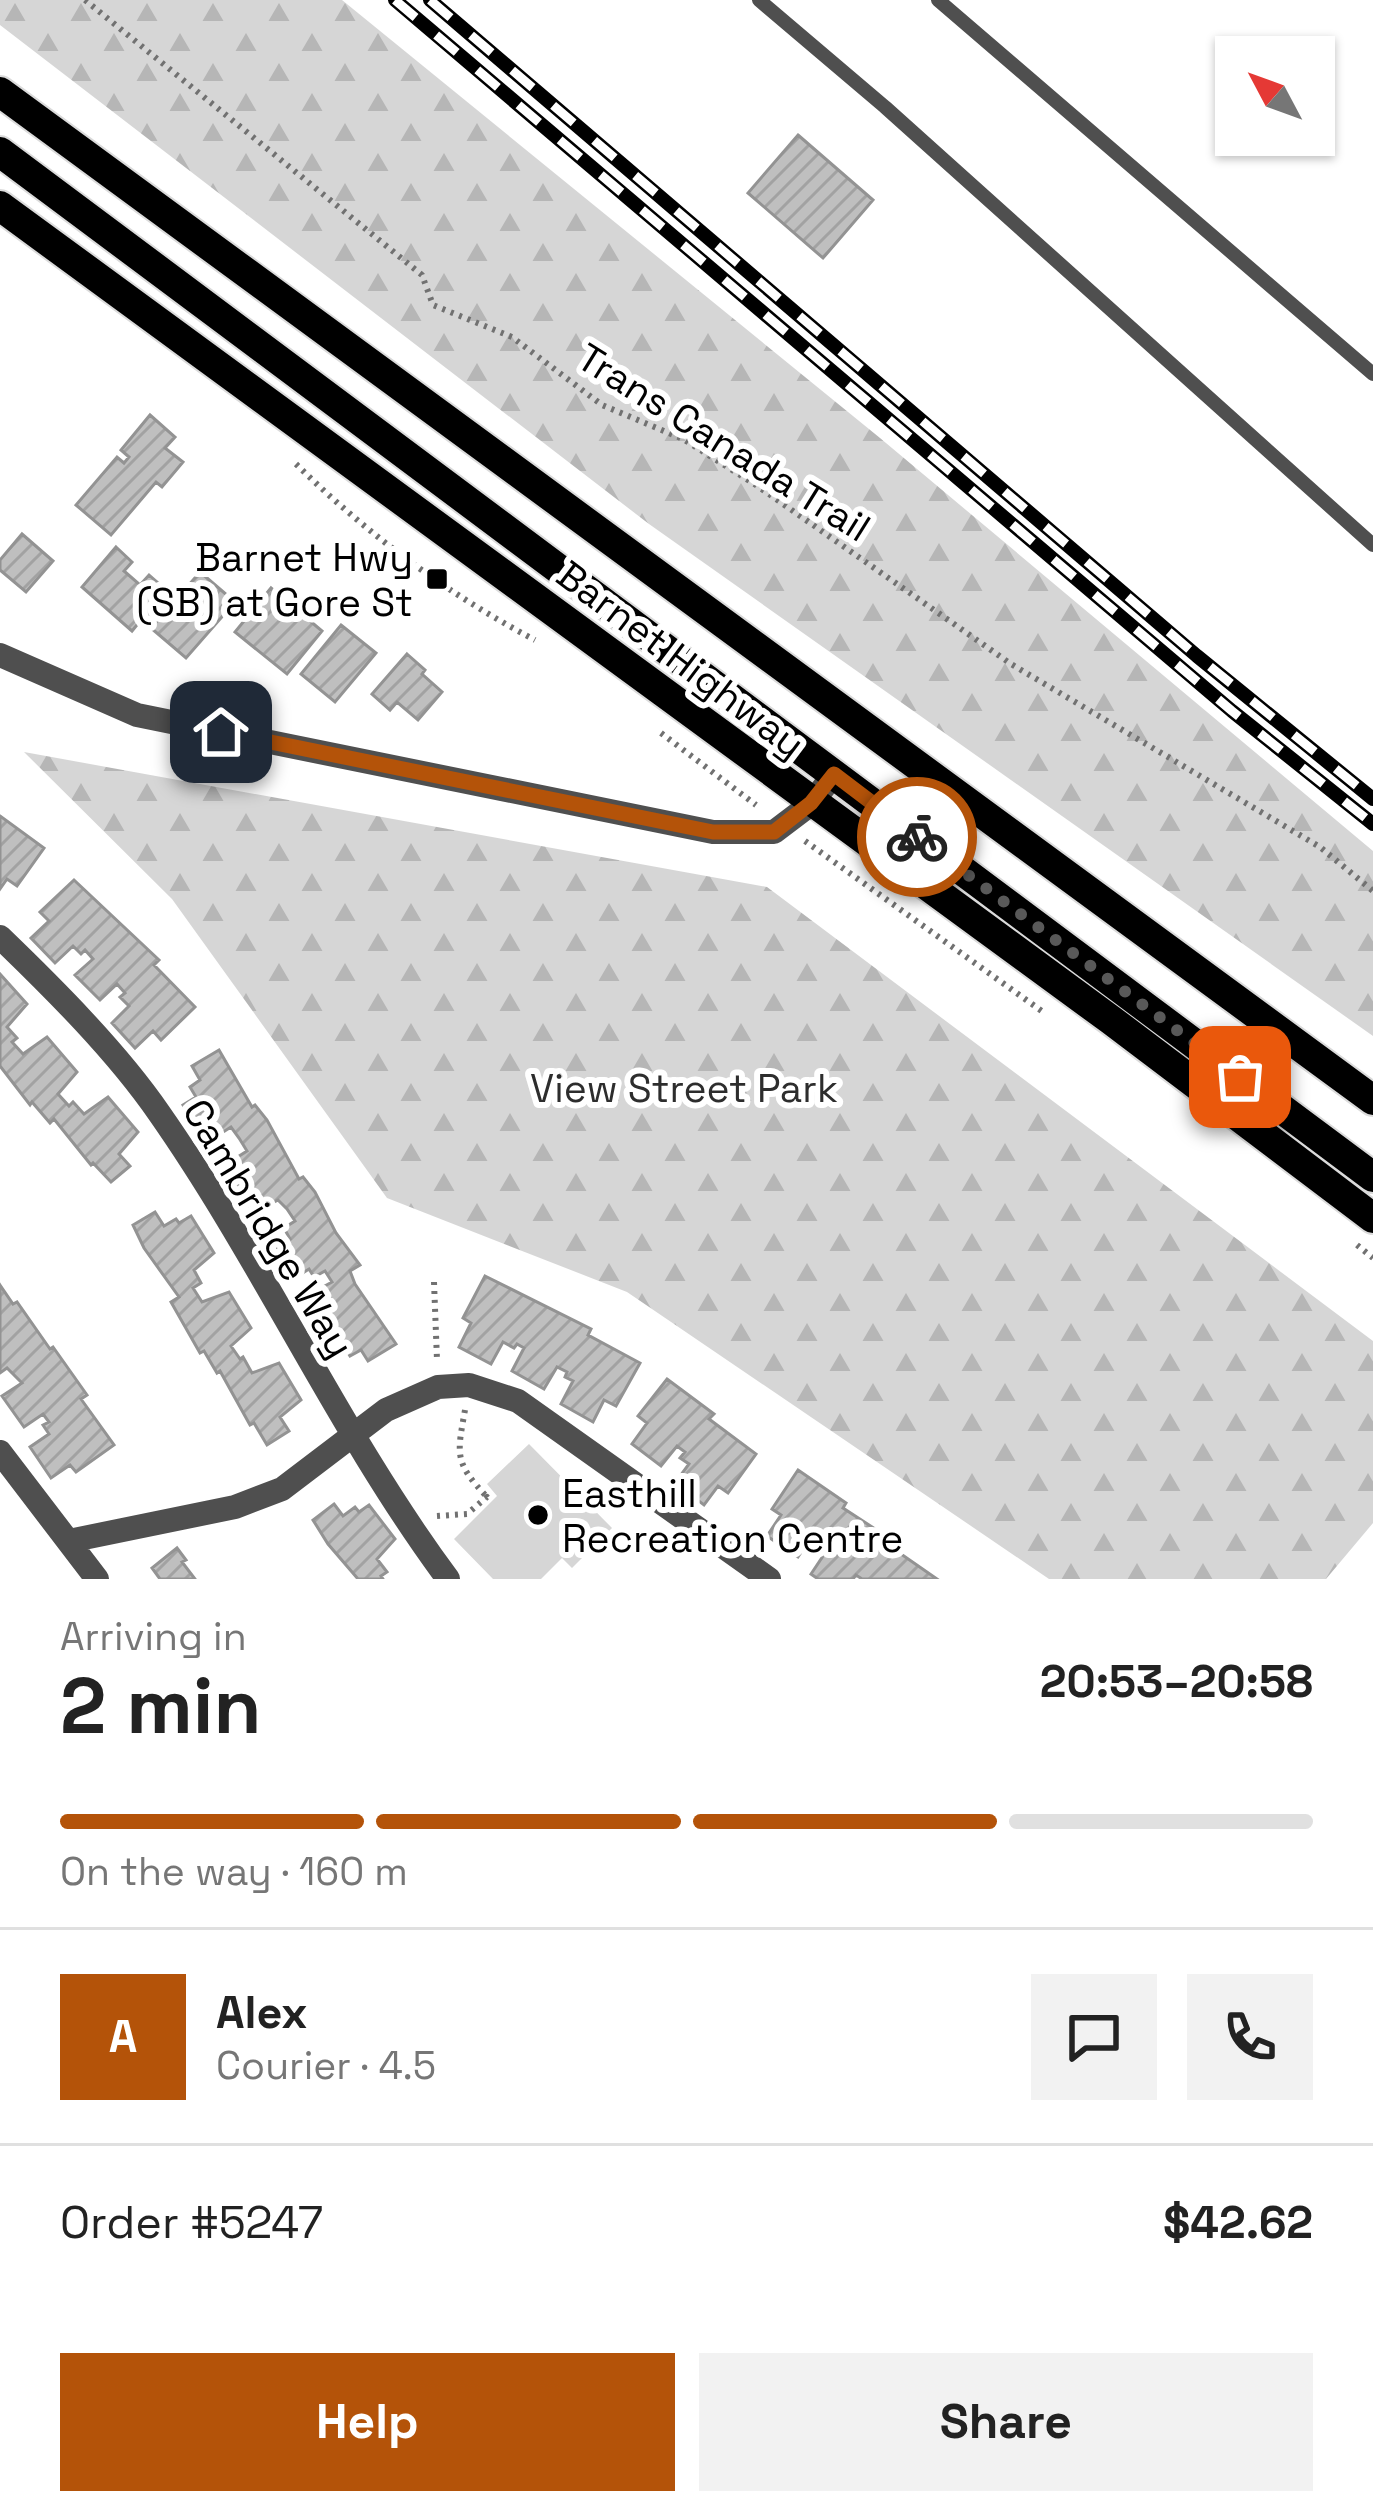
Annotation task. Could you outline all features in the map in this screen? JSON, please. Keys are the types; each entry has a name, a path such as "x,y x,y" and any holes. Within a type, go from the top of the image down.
{"main road":[{"name":"Barnet Highway","path":"0,92 1373,1100"},
{"path":"0,152 1373,1177"},
{"name":"Barnet Highway","path":"0,206 1111,1020 1373,1218"}],"street":[{"path":"0,655 137,715 713,832 774,832 811,803 834,774"},
{"name":"Cambridge Way","path":"0,937 157,1110 206,1184 351,1437 448,1579"},
{"path":"69,1541 235,1507 281,1489 386,1410 438,1387 469,1385 518,1401 769,1579"},
{"path":"0,1452 97,1579"}],"lane":[{"path":"759,0 885,107 1373,545"},
{"path":"938,0 1373,374"}],"path":[{"name":"Trans Canada Trail","path":"85,0 422,275 433,305 512,337 602,405 683,440 719,462 1011,664 1320,848 1373,891"},
{"path":"283,452 348,515 482,612 537,641"},
{"path":"647,721 739,793"},
{"path":"821,854 1043,1012"},
{"path":"1349,1240 1373,1258"},
{"path":"434,1282 438,1387"},
{"path":"404,1519 467,1514 489,1499 460,1469 458,1453 469,1385"}],"green space":[{"path":"0,0 342,0 880,438 1373,851 1373,1036 649,524 0,25"},
{"name":"View Street Park","path":"24,752 767,887 1373,1341 1373,1523 1326,1579 1049,1579 627,1292 387,1198 172,899"},
{"name":"Easthill Recreation Centre","path":"529,1444 612,1528 572,1568 562,1558 541,1579 493,1579 454,1539 497,1496 487,1484"}],"building":[{"path":"798,135 873,200 823,258 748,193"},
{"path":"150,415 175,437 165,448 183,462 162,487 156,482 111,535 76,505 117,457 124,463 129,457 121,450"},
{"path":"22,534 53,561 26,592 0,570 0,560"},
{"path":"116,547 132,562 124,571 140,585 149,575 166,590 152,606 157,610 149,619 145,615 132,631 82,587"},
{"path":"200,572 235,602 186,658 151,628"},
{"path":"271,588 322,631 287,674 235,632"},
{"path":"341,625 376,653 335,702 301,674"},
{"path":"407,654 442,692 418,720 397,702 390,710 372,694"},
{"path":"0,816 44,848 17,886 7,879 0,889"},
{"path":"74,880 159,960 154,965 195,1007 161,1040 153,1031 135,1048 112,1023 129,1006 120,997 125,993 117,984 100,1000 75,975 93,959 85,950 81,954 73,946 55,963 31,938 49,921 40,912"},
{"path":"0,974 27,1004 7,1027 17,1038 12,1042 23,1054 47,1037 77,1072 58,1094 69,1106 73,1102 84,1114 108,1097 138,1132 119,1154 130,1166 111,1182 54,1119 50,1123 32,1102 30,1105 0,1066"},
{"path":"219,1050 252,1107 267,1120 299,1179 303,1177 315,1192 336,1233 360,1265 350,1271 355,1284 396,1344 368,1361 361,1350 350,1356 345,1348 332,1357 313,1327 327,1318 321,1308 332,1301 323,1287 332,1282 325,1271 314,1277 309,1269 295,1278 277,1247 290,1239 284,1228 295,1221 278,1200 267,1206 263,1199 248,1207 229,1176 242,1168 236,1158 247,1151 239,1138 231,1127 220,1134 215,1127 201,1135 183,1105 196,1097 190,1087 200,1080 192,1066"},
{"path":"155,1212 164,1226 191,1216 214,1253 194,1270 201,1283 193,1288 202,1302 229,1292 251,1328 231,1346 252,1373 279,1363 301,1400 280,1417 289,1431 267,1445 254,1423 250,1425 220,1371 204,1351 200,1353 171,1302 179,1297 144,1248 133,1225"},
{"path":"485,1276 591,1329 588,1335 640,1363 616,1406 604,1400 593,1422 561,1404 573,1381 565,1377 567,1372 557,1367 544,1389 512,1371 524,1348 517,1344 514,1348 503,1342 491,1364 459,1347 471,1323 463,1318"},
{"path":"0,1285 53,1347 87,1395 81,1399 114,1445 76,1472 70,1465 51,1478 30,1447 49,1434 43,1425 49,1422 43,1414 24,1427 2,1396 22,1383 7,1368 0,1373"},
{"path":"667,1379 756,1454 728,1493 718,1486 704,1505 675,1483 689,1464 680,1458 685,1452 677,1446 661,1466 632,1444 647,1423 638,1416"},
{"path":"798,1470 846,1503 843,1508 892,1540 888,1545 937,1579 862,1579 856,1575 853,1579 818,1579 811,1574 825,1553 817,1547 819,1542 811,1537 798,1557 767,1536 781,1515 772,1509"},
{"path":"334,1504 343,1516 355,1507 359,1512 369,1505 395,1539 377,1559 387,1572 383,1579 358,1579 328,1544 313,1520"},
{"path":"177,1548 195,1579 160,1579 152,1568"}],"railway":[{"path":"395,0 1232,711 1373,824"},
{"path":"430,0 1197,656 1373,799"}],"way so far":[{"path":"917,837 1240,1077"}],"place":[{"name":"Barnet Hwy (SB) at Gore St","path":"437,579"},
{"name":"Easthill Recreation Centre","path":"538,1515"}],"route":[{"path":"221,732 713,832 774,832 811,803 834,774 917,837"}]}
